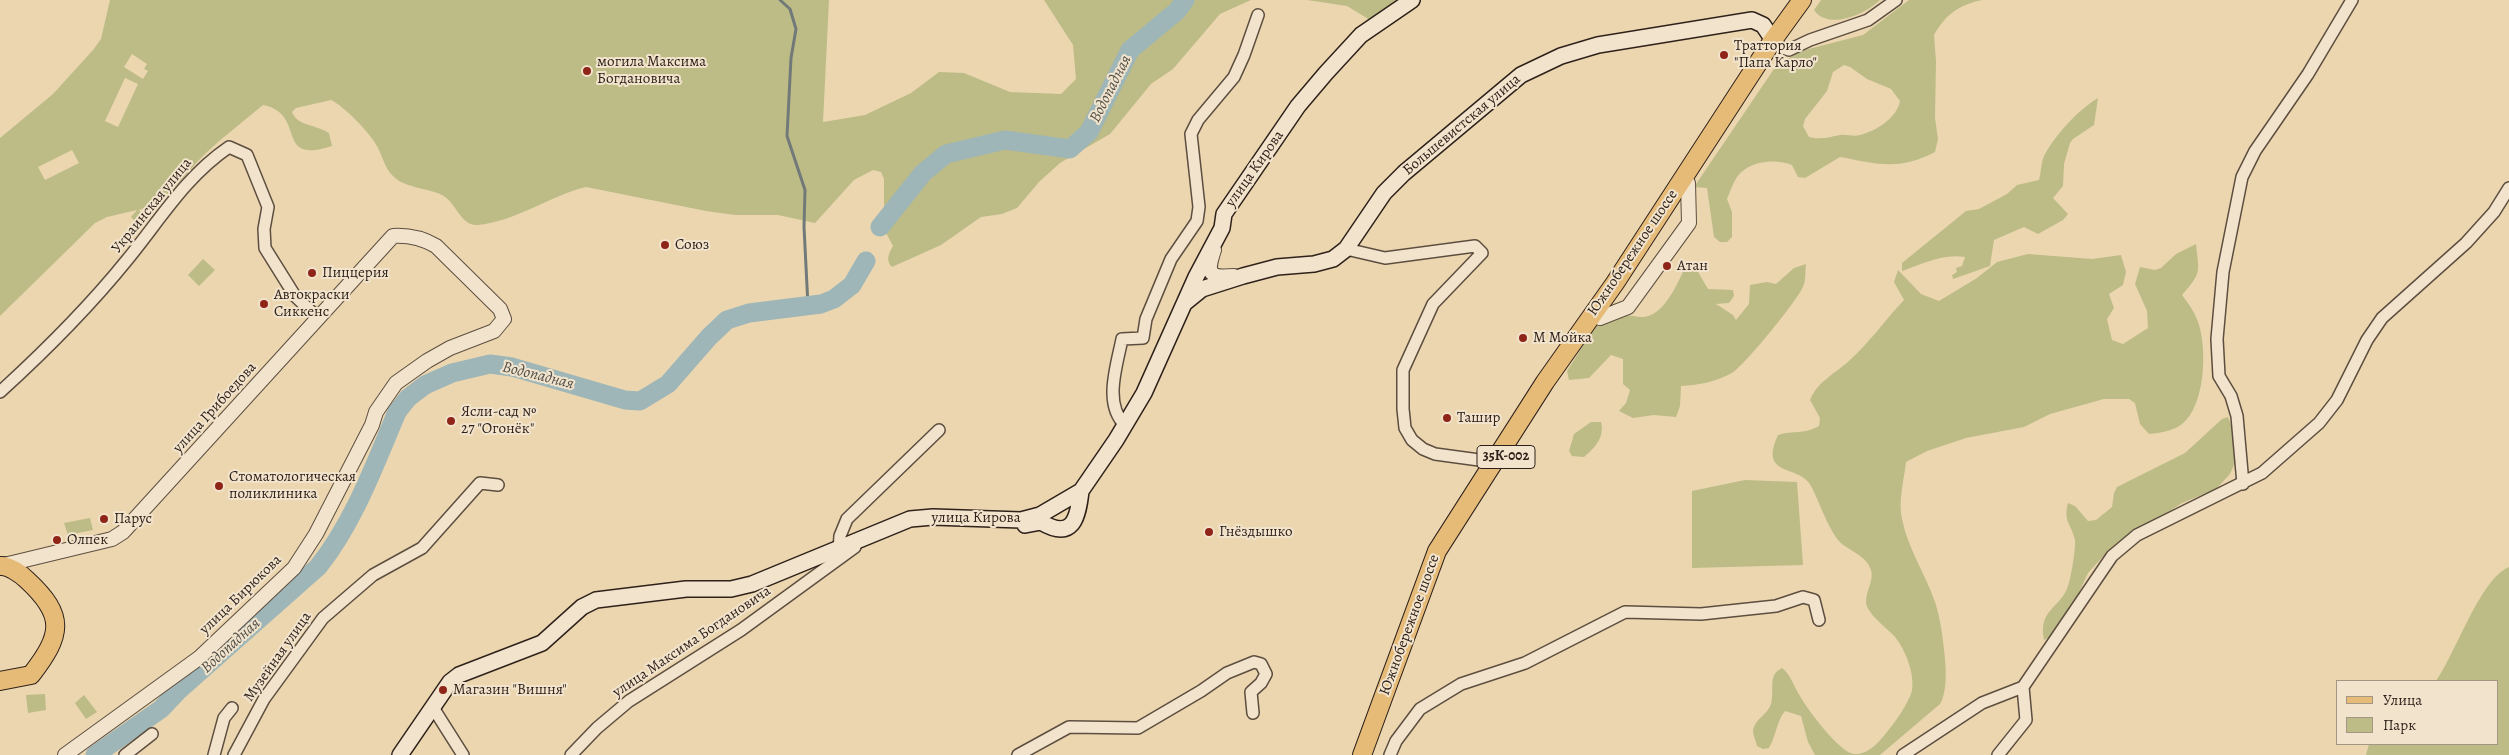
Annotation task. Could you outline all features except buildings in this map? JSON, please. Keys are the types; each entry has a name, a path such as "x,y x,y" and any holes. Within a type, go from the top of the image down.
{"main road":[{"name":"улица Кирова","path":"400,755 450,682 459,675 542,643 582,607 596,600 686,589 731,589 752,584 910,519 933,517 1022,520 1040,518 1081,491 1144,393 1183,305 1222,228 1224,214 1298,106 1320,80 1361,35 1412,0"},
{"name":"Южнобережное шоссе","path":"1362,755 1437,551 1545,382 1780,45 1802,0"},
{"name":"Южнобережное шоссе","path":"1372,755 1445,553 1553,384 1600,318 1810,0"},
{"name":"Большевистская улица","path":"1183,305 1202,289 1243,276 1277,267 1314,264 1333,258 1346,249 1384,193 1404,173 1521,75 1561,56 1598,45 1752,20 1763,25 1780,45"},
{"path":"842,548 911,524 1024,526 1040,518 1053,529 1060,529 1074,523 1079,512 1081,491"},
{"path":"0,681 31,675 45,658 54,640 55,615 43,594 24,576 2,566"}],"street":[{"path":"1780,45 1810,40 1868,20 1896,0"},
{"path":"2243,484 2237,416 2230,396 2219,376 2217,339 2223,272 2242,177 2255,151 2308,74 2352,0"},
{"path":"1125,425 1120,420 1114,407 1113,383 1122,339 1143,338 1146,319 1171,260 1198,221 1191,134 1198,120 1234,77 1258,15"},
{"name":"Украинская улица","path":"0,392 32,362 127,260 172,200 202,168 229,147 247,155 268,207 264,229 265,248 295,296 317,317"},
{"path":"1903,755 1982,703 2023,687 2112,556 2137,535 2243,484 2262,473 2284,456 2319,423 2337,400 2366,340 2382,318 2466,243 2494,212 2509,188"},
{"path":"1222,228 1209,266 1211,273 1217,277 1243,276"},
{"name":"улица Грибоедова","path":"2,566 112,539 123,532 317,317 393,236 406,235 424,239 436,246 500,310 504,319 501,325"},
{"path":"1346,249 1385,258 1475,246 1482,253 1432,304 1404,370 1403,409 1405,428 1412,440 1422,449 1435,454 1494,462"},
{"name":"улица Бирюкова","path":"65,755 199,658 294,568 316,534 372,425 376,412 396,384 427,361 450,348 494,331 501,325"},
{"path":"842,548 840,536 847,520 939,430"},
{"name":"Музейная улица","path":"234,755 264,699 322,618 373,574 398,559 422,548 480,483 498,485"},
{"name":"улица Максима Богдановича","path":"571,755 597,728 629,701 741,630 860,543"},
{"path":"1390,755 1396,741 1420,709 1461,684 1525,662 1625,612 1701,614 1776,606 1803,597 1814,600 1819,620"},
{"path":"1018,755 1069,727 1138,728 1201,691 1227,672 1254,662 1261,664 1266,674 1261,683 1251,692 1253,713"},
{"path":"1998,755 2026,720 2023,687"},
{"path":"432,706 463,755"},
{"path":"214,755 224,718 232,708"},
{"path":"125,755 152,734"}],"green space":[{"path":"110,0 829,0 823,122 865,115 911,93 939,72 964,73 1010,92 1061,94 1076,79 1073,45 1044,0 1251,0 1220,14 1173,69 1151,84 1110,134 1060,163 1039,182 1017,208 1002,214 981,217 941,245 892,267 888,259 893,246 884,229 884,179 881,172 873,170 854,180 815,223 778,215 735,215 706,211 586,187 559,196 506,219 492,223 472,225 463,218 447,198 436,192 410,186 393,176 369,134 356,120 331,100 296,108 292,112 298,120 329,133 332,146 314,150 303,149 296,144 284,118 276,110 263,105 206,153 168,194 150,206 139,210 148,220 141,227 131,217 137,210 107,217 95,223 0,316 0,138 53,94 101,39","holes":["132,54 147,64 144,69 148,71 143,79 124,67","125,78 138,84 118,127 105,121","72,150 79,163 45,180 38,167"]},
{"path":"1307,0 1396,0 1370,20 1347,6"},
{"path":"1821,0 1880,0 1857,15 1837,20 1820,16 1814,10"},
{"path":"1909,0 1982,0 1966,5 1948,16 1934,35 1936,61 1935,118 1938,139 1935,152 1910,162 1899,164 1877,164 1840,157 1805,178 1798,177 1792,165 1785,163 1762,162 1755,164 1742,172 1733,185 1727,199 1732,212 1732,237 1727,242 1720,242 1714,237 1707,188 1694,187 1776,66 1801,51 1863,35","holes":["1844,65 1867,79 1891,89 1900,101 1895,113 1879,127 1860,135 1809,137 1803,126 1805,119 1827,91 1833,72"]},
{"path":"2098,98 2094,125 2070,143 2064,164 2063,186 2053,198 2068,214 2063,220 2038,234 2024,227 1994,240 1990,266 1953,279 1952,275 1957,272 1956,268 1962,266 1965,257 1941,258 1902,271 1902,263 1966,211 1979,209 2007,194 2017,185 2039,180 2044,156 2055,139 2075,116"},
{"path":"2196,244 2198,272 2182,295 2196,317 2202,336 2202,378 2200,392 2195,405 2190,416 2182,424 2171,430 2149,434 2140,424 2135,403 2129,399 2104,399 2050,414 2024,427 1966,438 1927,451 1906,462 1901,512 1908,541 1931,591 1940,623 1946,676 1944,694 1940,704 1880,755 1815,755 1808,742 1801,716 1785,711 1769,748 1763,749 1757,746 1753,732 1754,726 1771,704 1773,679 1777,671 1782,668 1824,730 1848,752 1854,754 1868,750 1880,740 1897,718 1911,695 1912,677 1902,648 1895,637 1872,614 1867,605 1867,595 1872,575 1869,565 1861,556 1838,540 1806,479 1783,468 1773,458 1773,449 1778,435 1813,429 1819,426 1820,418 1810,400 1817,388 1857,353 1904,300 1894,282 1898,270 1921,294 1939,301 1977,278 1997,262 2028,254 2092,259 2121,255 2126,272 2123,285 2109,294 2114,308 2107,319 2112,340 2123,344 2148,328 2147,311 2135,284 2140,267 2155,270 2161,268 2176,254"},
{"path":"203,259 215,270 199,286 188,275"},
{"path":"1806,264 1803,287 1770,333 1732,373 1720,379 1681,386 1680,406 1676,417 1654,415 1633,418 1619,411 1626,403 1630,390 1623,384 1623,359 1611,355 1589,378 1569,380 1567,371 1598,324 1606,318 1626,315 1640,317 1656,312 1669,298 1686,265 1694,265 1708,289 1733,290 1734,296 1729,303 1716,304 1733,315 1736,320 1749,304 1750,285 1767,282 1776,284 1794,268"},
{"path":"2228,417 2239,445 2239,453 2230,474 2216,489 2182,503 2108,551 2088,573 2076,599 2054,632 2044,640 2044,622 2047,615 2064,594 2072,570 2075,540 2066,514 2068,503 2075,506 2088,521 2096,520 2112,507 2117,487 2185,453 2222,419"},
{"path":"1591,422 1601,422 1602,433 1598,442 1584,457 1572,456 1569,451 1574,434"},
{"path":"1745,480 1797,482 1803,565 1692,568 1692,491"},
{"path":"90,518 93,530 68,535 64,523"},
{"path":"2509,567 2509,755 2366,755 2369,745 2499,745 2499,680 2437,680 2478,601 2498,574"},
{"path":"45,694 46,710 28,713 26,695"},
{"path":"84,695 97,712 86,719 75,703"}],"waterway":[{"path":"780,0 790,9 796,29 791,58 787,136 805,190 804,227 808,306"},
{"name":"Водопадная","path":"880,227 923,173 946,154 1005,140 1070,149 1089,132 1130,50 1177,11 1185,0"},
{"name":"Водопадная","path":"95,755 161,709 178,691 318,567 331,550 353,512 397,412 408,398 425,385 452,373 490,364 512,367 625,400 640,401 668,384 709,337 727,320 749,313 821,304 834,299 852,285 866,261"}],"place":[{"name":"Траттория \"Папа Карло\"","path":"1724,55"},
{"name":"могила Максима Богдановича","path":"587,71"},
{"name":"Союз","path":"665,245"},
{"name":"Атан","path":"1667,266"},
{"name":"Пиццерия","path":"312,273"},
{"name":"Автокраски Сиккенс","path":"264,304"},
{"name":"М Мойка","path":"1523,338"},
{"name":"Ташир","path":"1447,418"},
{"name":"Ясли-сад № 27 \"Огонёк\"","path":"451,421"},
{"name":"Стоматологическая поликлиника","path":"219,486"},
{"name":"Парус","path":"104,519"},
{"name":"Гнёздышко","path":"1209,532"},
{"name":"Олпек","path":"57,540"},
{"name":"Магазин \"Вишня\"","path":"443,690"}]}
